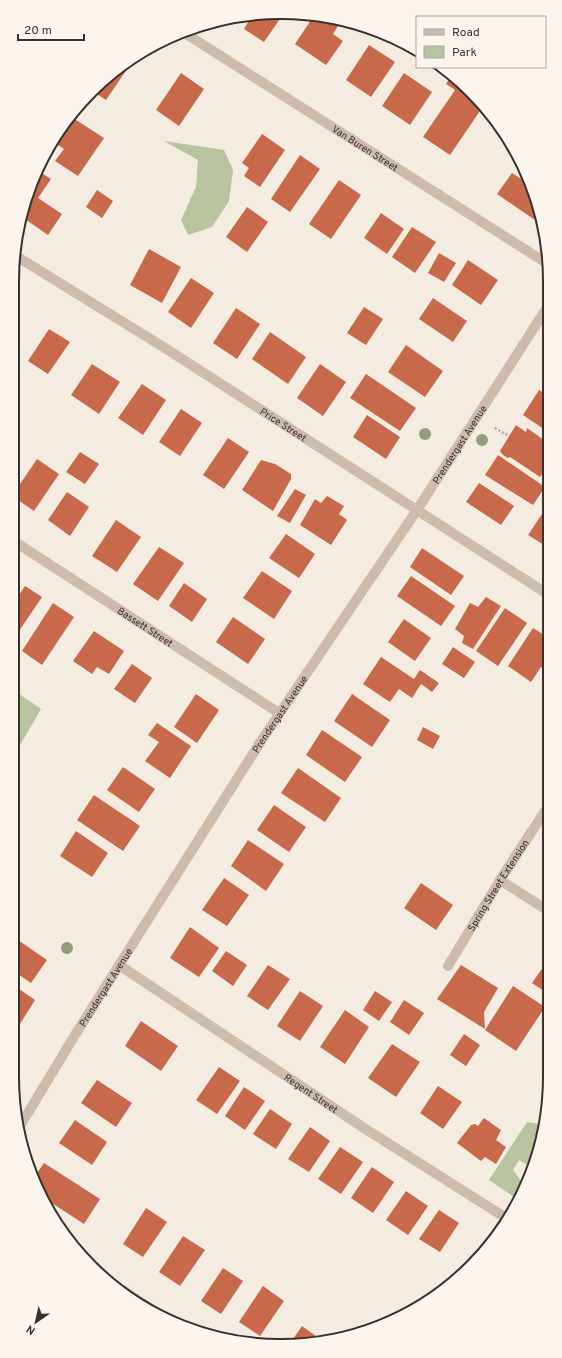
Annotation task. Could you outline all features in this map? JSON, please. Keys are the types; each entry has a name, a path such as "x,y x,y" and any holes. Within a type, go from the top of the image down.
{"street":[{"name":"Van Buren Street","path":"190,36 542,260"},
{"name":"Price Street","path":"20,259 166,348 543,591"},
{"name":"Prendergast Avenue","path":"23,1121 75,1034 279,713 417,510 543,314"},
{"name":"Bassett Street","path":"19,545 279,713"},
{"name":"Spring Street Extension","path":"448,966 500,880 543,814"},
{"path":"500,880 543,908"},
{"name":"Regent Street","path":"119,965 364,1128 503,1216"}],"path":[{"path":"495,428 509,436"}],"green space":[{"path":"164,141 224,150 233,170 229,201 212,227 188,235 181,220 196,187 198,160"},
{"path":"19,694 41,709 19,747"},
{"path":"527,1122 539,1124 528,1165 519,1160 513,1170 521,1181 514,1197 489,1180"}],"building":[{"path":"280,19 264,42 244,29 249,21"},
{"path":"311,21 338,25 333,34 343,41 326,65 295,44"},
{"path":"369,45 395,62 371,97 346,80"},
{"path":"127,69 106,100 97,95"},
{"path":"181,73 204,89 179,126 156,110"},
{"path":"404,73 432,92 410,125 382,106"},
{"path":"449,80 480,111 450,155 423,137 455,90 446,84"},
{"path":"75,119 104,138 78,176 55,161 64,149 57,145"},
{"path":"262,134 285,150 260,187 244,176 249,168 242,163"},
{"path":"300,155 320,169 290,212 271,199"},
{"path":"42,173 51,179 38,198 62,214 48,235 26,220"},
{"path":"512,173 522,180 536,220 497,194"},
{"path":"339,180 361,195 331,239 309,224"},
{"path":"97,190 113,201 102,218 86,207"},
{"path":"247,207 268,222 247,252 226,237"},
{"path":"381,213 404,229 387,254 364,238"},
{"path":"412,227 436,242 415,273 392,257"},
{"path":"149,249 181,267 162,303 130,285"},
{"path":"439,253 456,263 444,282 428,273"},
{"path":"468,260 498,280 481,305 452,285"},
{"path":"191,278 214,293 191,328 168,312"},
{"path":"433,298 467,321 453,342 419,319"},
{"path":"364,307 383,319 366,345 347,333"},
{"path":"236,308 260,324 237,359 213,343"},
{"path":"49,329 70,342 48,374 28,361"},
{"path":"270,332 306,357 288,384 252,359"},
{"path":"406,345 443,371 425,397 388,372"},
{"path":"92,364 120,382 99,414 71,395"},
{"path":"320,364 346,382 323,416 297,398"},
{"path":"366,374 416,408 400,431 350,398"},
{"path":"142,384 166,400 143,435 118,418"},
{"path":"539,390 543,393 543,429 523,415"},
{"path":"181,409 202,423 180,456 159,442"},
{"path":"367,415 400,437 386,459 353,437"},
{"path":"516,425 526,432 527,428 543,439 543,473 540,477 510,457 508,458 503,455 500,451"},
{"path":"228,438 249,452 224,489 203,475"},
{"path":"80,452 99,464 85,484 66,472"},
{"path":"498,455 543,486 543,490 533,505 485,475"},
{"path":"37,459 59,474 34,511 19,501 19,486"},
{"path":"261,460 275,464 291,474 291,479 273,511 242,490"},
{"path":"479,483 514,506 501,525 466,502"},
{"path":"295,489 306,495 290,523 277,516"},
{"path":"67,492 89,507 70,536 48,520"},
{"path":"327,496 344,506 339,514 347,520 331,545 300,525 315,499 321,503"},
{"path":"543,512 543,544 528,535"},
{"path":"116,520 141,537 117,572 92,556"},
{"path":"286,534 315,554 299,578 269,558"},
{"path":"159,547 184,563 158,601 133,584"},
{"path":"422,548 464,576 451,595 410,567"},
{"path":"262,571 292,591 274,619 243,598"},
{"path":"411,576 455,606 441,626 397,596"},
{"path":"184,583 207,599 192,622 169,606"},
{"path":"25,586 42,597 19,631 19,595"},
{"path":"486,597 501,606 473,649 462,643 464,636 455,629 470,603 478,607"},
{"path":"53,603 74,617 42,665 22,651"},
{"path":"505,608 527,623 498,666 476,651"},
{"path":"233,617 265,639 248,664 216,642"},
{"path":"404,619 431,638 415,661 388,642"},
{"path":"533,628 543,634 543,668 541,667 531,682 508,666"},
{"path":"94,631 124,651 109,674 97,667 92,674 73,661"},
{"path":"453,647 475,662 464,678 442,664"},
{"path":"381,657 414,679 420,670 439,683 432,692 421,684 412,698 399,689 390,702 363,684"},
{"path":"132,664 152,678 135,703 114,689"},
{"path":"196,694 219,710 197,743 174,727"},
{"path":"352,694 390,720 372,747 334,721"},
{"path":"157,723 191,746 170,778 145,761 159,742 148,735"},
{"path":"423,727 440,736 433,749 417,740"},
{"path":"322,730 362,757 345,782 306,755"},
{"path":"123,767 155,789 139,812 107,790"},
{"path":"298,768 341,798 325,822 281,793"},
{"path":"94,795 140,826 123,851 77,820"},
{"path":"274,805 306,827 289,852 257,830"},
{"path":"76,831 108,853 92,877 60,856"},
{"path":"248,840 284,864 266,891 231,866"},
{"path":"224,878 249,895 227,926 202,910"},
{"path":"421,883 453,905 436,930 404,908"},
{"path":"190,927 219,948 199,977 170,958"},
{"path":"19,941 47,960 31,983 19,975"},
{"path":"226,951 247,965 233,986 212,971"},
{"path":"268,965 290,979 268,1010 247,996"},
{"path":"461,965 498,988 484,1012 485,1029 437,999"},
{"path":"543,967 543,990 532,983"},
{"path":"513,986 543,1006 543,1010 516,1051 485,1030"},
{"path":"19,989 35,1000 20,1024 19,1023"},
{"path":"300,991 323,1006 300,1041 277,1026"},
{"path":"375,991 392,1002 379,1021 363,1010"},
{"path":"404,1000 424,1013 409,1035 390,1022"},
{"path":"345,1010 369,1027 345,1064 320,1047"},
{"path":"141,1021 178,1046 161,1071 125,1046"},
{"path":"464,1034 480,1045 466,1066 450,1055"},
{"path":"392,1044 420,1062 396,1097 368,1078"},
{"path":"219,1067 240,1081 217,1114 196,1100"},
{"path":"97,1080 132,1103 116,1127 81,1103"},
{"path":"438,1086 462,1102 443,1129 420,1113"},
{"path":"244,1087 265,1101 245,1130 225,1116"},
{"path":"270,1109 292,1124 276,1149 253,1134"},
{"path":"484,1118 501,1130 496,1140 506,1147 496,1164 485,1157 481,1161 457,1143 471,1125 475,1124 478,1126"},
{"path":"75,1120 107,1142 92,1165 59,1143"},
{"path":"310,1127 330,1141 309,1172 288,1159"},
{"path":"340,1147 363,1162 341,1194 318,1179"},
{"path":"44,1163 100,1199 84,1224 51,1203 37,1173"},
{"path":"372,1167 394,1182 373,1213 351,1198"},
{"path":"406,1191 428,1206 408,1235 386,1220"},
{"path":"146,1208 167,1222 143,1257 123,1244"},
{"path":"439,1210 459,1223 440,1252 419,1239"},
{"path":"183,1236 205,1250 180,1286 159,1272"},
{"path":"223,1268 243,1281 221,1314 201,1301"},
{"path":"263,1286 284,1301 260,1336 239,1322"},
{"path":"302,1326 317,1337 315,1337 294,1338"}]}
